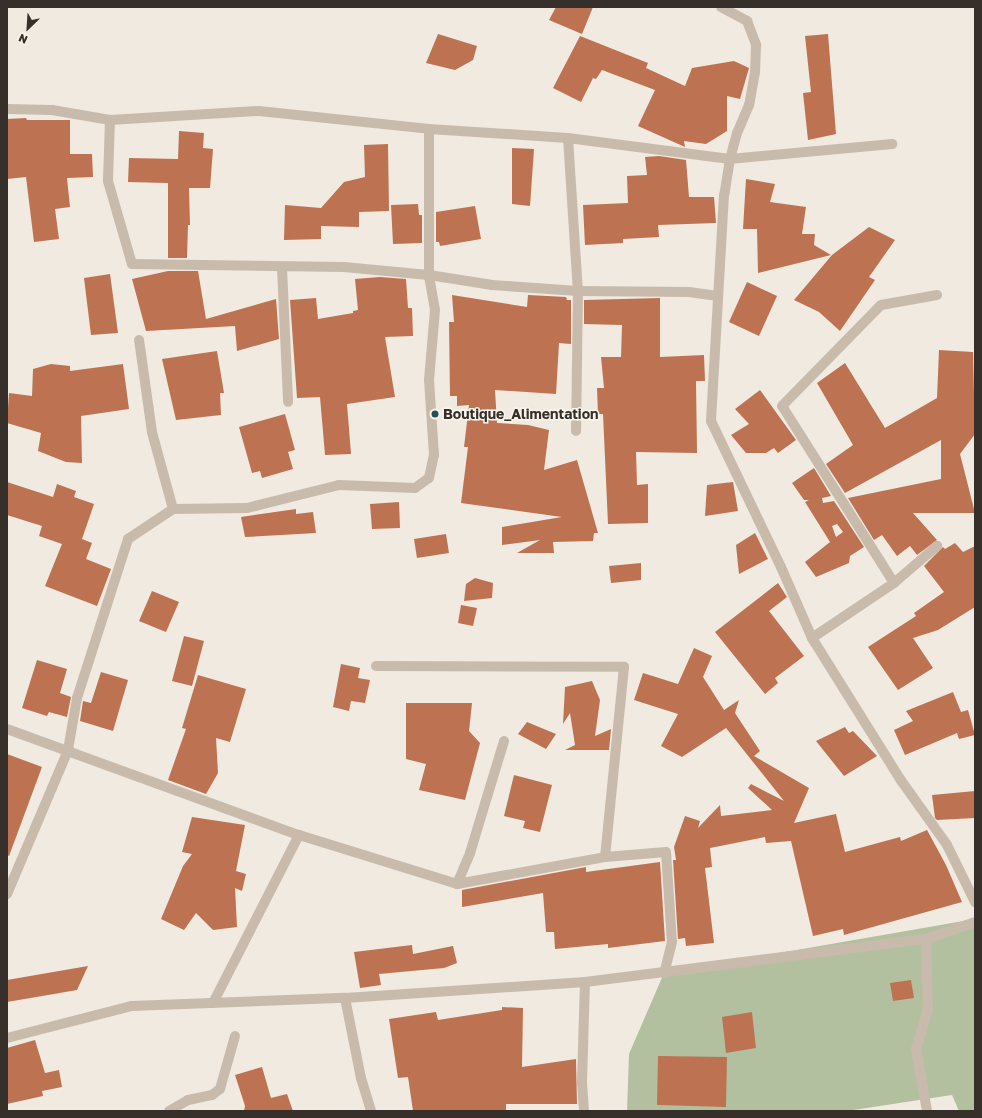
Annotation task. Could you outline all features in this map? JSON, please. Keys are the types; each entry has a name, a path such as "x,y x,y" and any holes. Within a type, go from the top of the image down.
{"street":[{"path":"721,7 747,21 756,45 755,72 749,105 737,133 730,159 724,196 710,421 781,567 812,638 900,780 946,845 975,902"},
{"path":"7,109 52,110 110,120 259,111 429,128 568,138 730,159 892,144"},
{"path":"110,120 108,181 132,264 282,268 344,267 429,274 492,285 578,291 689,292 718,296"},
{"path":"7,894 68,750 77,698 128,539 174,508 247,508 338,485 416,488 424,484 433,468 434,455 429,380 435,310 429,274 429,128"},
{"path":"568,138 578,291 576,431"},
{"path":"282,268 288,402"},
{"path":"894,583 782,406 881,305 937,295"},
{"path":"140,340 152,432 174,508"},
{"path":"812,638 894,583 937,546"},
{"path":"376,666 624,667 605,857"},
{"path":"7,729 299,835 457,884 605,857 666,852 672,942 664,973"},
{"path":"457,884 468,859 504,741"},
{"path":"213,1003 299,835"},
{"path":"7,1038 132,1006 345,998 585,982 926,939 975,922"},
{"path":"926,939 928,1009 916,1049 927,1111"},
{"path":"584,1111 582,1082 585,982"},
{"path":"345,998 361,1078 371,1111"},
{"path":"169,1111 188,1100 212,1095 220,1089 235,1036"}],"green space":[{"path":"975,919 975,1111 959,1111 952,1095 847,1111 627,1111 629,1054 664,973"}],"building":[{"path":"556,7 593,7 582,34 549,20"},
{"path":"438,34 477,46 473,60 455,70 426,63"},
{"path":"828,34 836,134 808,140 803,93 811,92 805,36"},
{"path":"580,36 648,63 646,68 685,86 692,68 734,61 749,68 740,99 727,96 727,131 706,144 684,141 685,147 638,126 655,90 602,70 596,79 593,78 581,102 553,88"},
{"path":"26,118 27,120 70,120 70,154 92,154 93,177 67,178 70,207 55,209 59,239 34,242 26,177 7,179 7,119"},
{"path":"179,131 204,133 203,148 213,149 210,188 189,188 190,225 188,225 187,258 168,258 168,183 128,182 129,158 178,159"},
{"path":"388,144 389,211 359,212 359,227 321,226 321,239 284,240 285,205 321,208 344,182 365,177 364,145"},
{"path":"512,148 534,149 530,206 512,204"},
{"path":"659,156 686,160 689,197 714,197 716,223 658,225 659,237 623,239 623,243 585,245 583,205 628,203 627,176 647,175 645,157"},
{"path":"746,179 775,184 770,202 806,207 802,234 815,234 814,245 831,255 758,273 757,229 743,229"},
{"path":"418,204 419,215 422,215 422,243 393,244 391,205"},
{"path":"475,206 481,239 440,246 439,242 436,242 436,212"},
{"path":"869,227 895,240 869,277 875,280 840,331 819,312 794,300 832,255"},
{"path":"168,271 198,271 206,319 276,299 279,339 237,351 235,326 146,331 132,279"},
{"path":"110,274 118,333 91,335 84,278"},
{"path":"380,277 406,279 408,308 412,308 413,336 385,337 395,397 347,404 351,454 325,455 320,397 297,398 290,300 316,298 318,319 353,313 353,311 358,310 355,279"},
{"path":"747,282 777,296 759,336 729,322"},
{"path":"452,295 527,307 528,295 566,297 567,300 571,300 571,344 559,343 556,394 495,390 497,423 528,425 549,430 544,470 577,460 598,533 594,533 593,541 553,542 554,553 517,553 540,540 502,545 502,527 562,517 461,503 468,447 464,447 469,405 457,406 457,396 450,396 449,322 454,322"},
{"path":"660,298 660,357 704,355 705,381 696,381 697,453 636,452 637,485 648,484 648,523 608,524 603,414 598,414 597,388 604,388 601,357 621,357 622,325 584,324 584,300"},
{"path":"939,350 973,352 975,434 960,454 975,513 913,513 937,540 917,555 910,546 897,556 882,535 874,540 848,498 941,479 941,440 845,493 826,464 853,445 817,383 845,363 885,428 937,398"},
{"path":"217,351 224,393 220,393 221,415 176,420 162,359"},
{"path":"51,364 70,366 70,371 123,364 129,409 81,416 82,463 66,462 38,451 41,433 7,423 9,393 32,396 33,369"},
{"path":"760,390 796,440 778,453 774,448 766,453 746,453 731,435 749,424 735,409"},
{"path":"285,414 295,450 288,452 293,469 262,478 260,471 252,473 239,427"},
{"path":"814,468 831,496 822,498 823,503 834,501 864,547 850,556 849,563 816,577 805,562 830,542 805,502 809,500 804,500 792,483","holes":["837,524 843,532 836,537 832,526"]},
{"path":"7,482 53,497 57,484 76,491 74,497 94,504 82,539 92,543 86,559 111,569 97,606 45,586 62,544 39,536 42,526 7,515"},
{"path":"733,482 738,511 705,516 707,485"},
{"path":"399,502 400,528 372,529 370,504"},
{"path":"296,509 296,514 313,512 316,533 245,537 241,517"},
{"path":"755,533 768,559 739,574 736,545"},
{"path":"446,534 449,553 417,558 414,539"},
{"path":"955,543 963,552 975,546 975,607 938,630 913,638 933,668 898,690 868,647 916,616 914,613 944,592 924,566 943,547 945,549"},
{"path":"641,563 641,580 611,583 609,566"},
{"path":"475,578 493,583 492,598 464,601 466,584"},
{"path":"778,583 787,597 769,611 804,656 775,678 778,683 765,694 715,632"},
{"path":"152,591 179,602 166,632 139,621"},
{"path":"461,605 477,608 473,626 458,623"},
{"path":"184,636 204,641 192,686 172,681"},
{"path":"694,648 712,656 703,677 724,710 739,700 735,713 760,751 754,756 809,788 794,823 836,814 845,852 900,837 901,841 927,830 946,865 962,902 844,935 843,929 813,936 791,841 766,843 765,837 710,848 712,867 705,868 714,943 686,946 685,938 678,939 673,860 676,860 674,847 685,816 700,821 698,828 720,805 721,816 772,810 748,788 751,784 784,801 726,728 682,757 661,746 678,714 634,700 643,673 678,684"},
{"path":"37,660 67,669 60,693 71,697 67,717 49,712 47,716 22,708"},
{"path":"341,664 360,668 358,678 370,680 365,703 351,701 349,711 333,707"},
{"path":"101,672 128,680 113,731 80,721 83,701 91,703"},
{"path":"198,675 246,689 230,742 216,738 218,773 206,794 168,780 186,729 182,728"},
{"path":"592,681 600,700 595,736 611,729 609,750 565,750 575,745 570,713 563,724 565,687"},
{"path":"953,692 961,712 968,710 975,735 959,739 957,733 905,755 894,730 913,721 906,711"},
{"path":"406,703 472,703 469,731 480,743 465,800 419,790 426,764 406,759"},
{"path":"527,722 556,734 546,749 518,734"},
{"path":"845,727 849,733 853,731 877,756 844,776 816,741"},
{"path":"7,754 42,767 9,856 7,855"},
{"path":"514,775 552,785 540,832 523,828 525,821 504,816"},
{"path":"975,791 975,818 937,820 935,818 932,795"},
{"path":"192,817 245,825 236,871 246,874 242,891 235,888 237,927 213,930 196,913 184,930 161,919 183,866 192,854 182,852"},
{"path":"660,862 665,941 608,948 608,944 555,949 554,932 546,932 543,893 462,907 462,890 586,867 586,872"},
{"path":"412,945 413,954 453,946 457,963 444,968 379,974 381,985 360,988 354,952"},
{"path":"88,966 77,990 7,1002 7,980"},
{"path":"911,980 914,998 893,1001 890,983"},
{"path":"502,1007 523,1008 522,1067 576,1059 577,1104 506,1104 506,1111 413,1111 408,1077 398,1078 389,1019 436,1012 438,1020 502,1010"},
{"path":"752,1012 756,1048 726,1053 722,1017"},
{"path":"35,1040 45,1073 59,1070 62,1087 42,1091 43,1096 7,1104 7,1048"},
{"path":"658,1056 727,1057 726,1107 657,1105"},
{"path":"262,1067 271,1098 287,1094 293,1111 244,1111 245,1106 235,1075"}],"place":[{"name":"Boutique_Alimentation","path":"435,414"}]}
